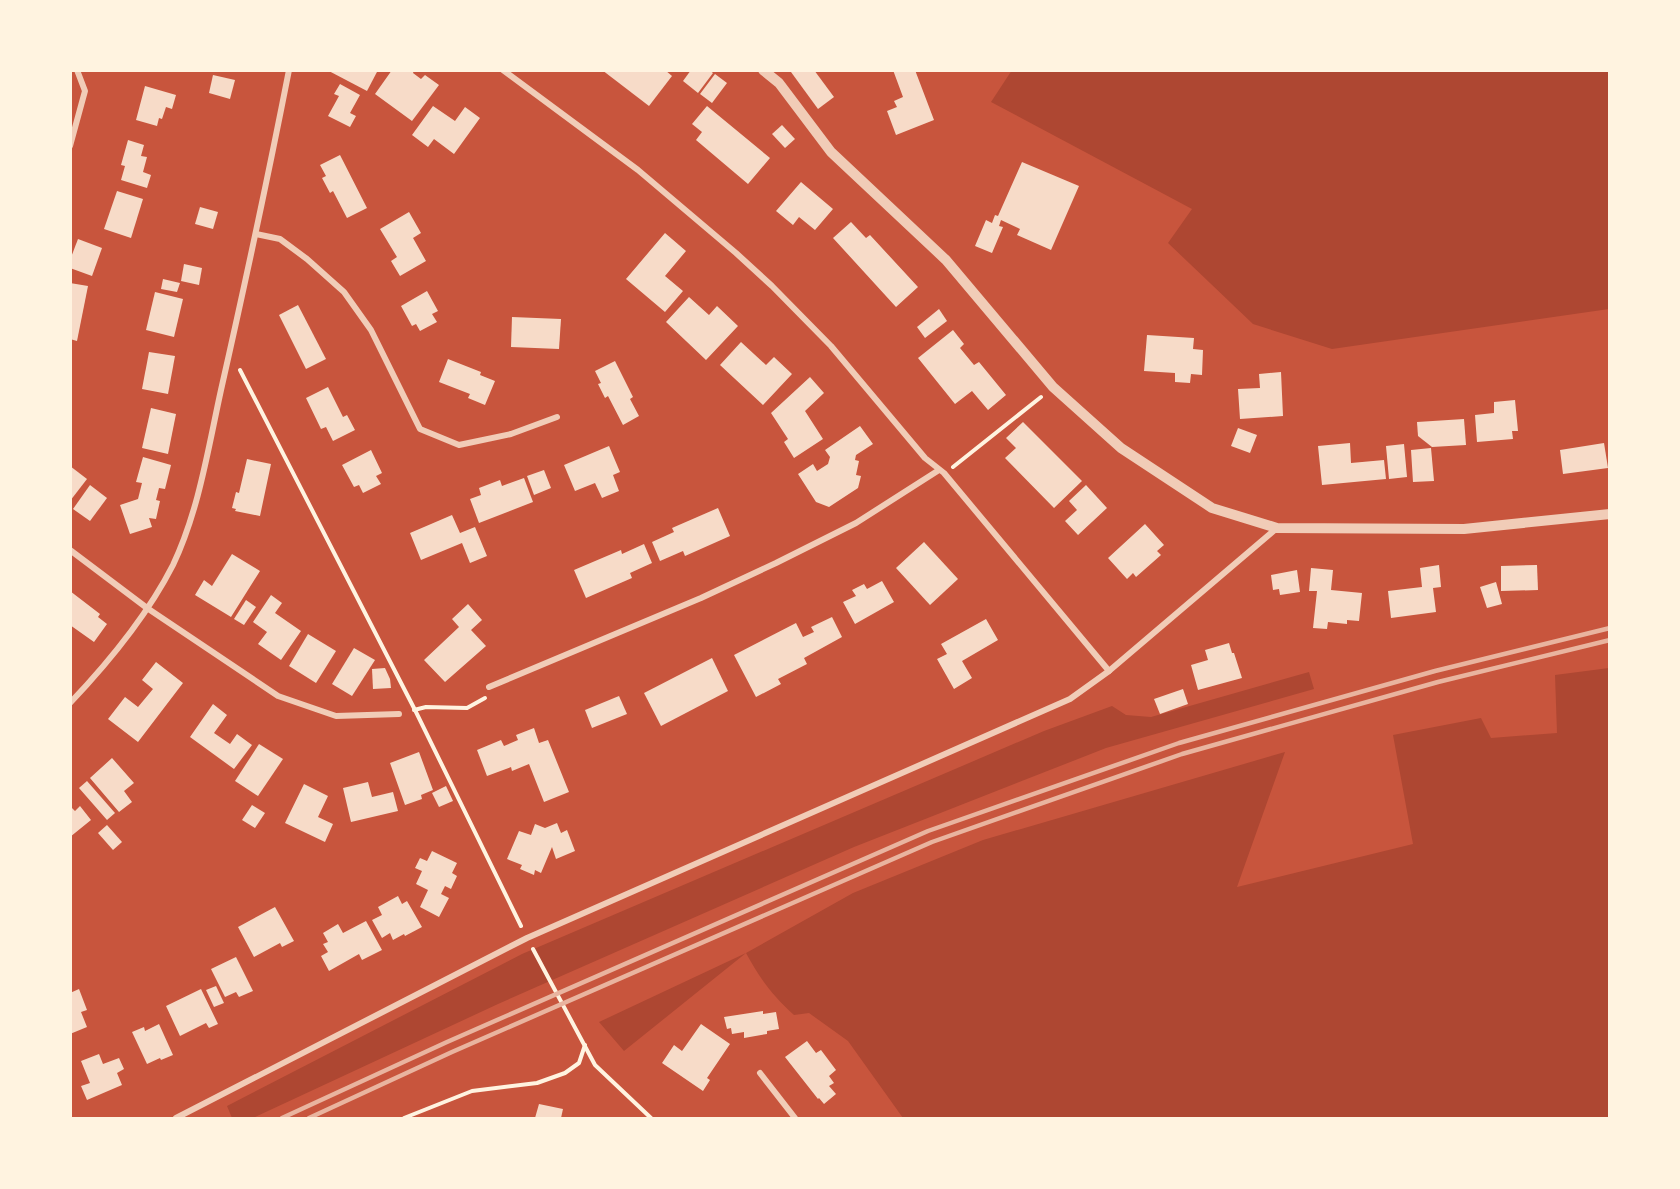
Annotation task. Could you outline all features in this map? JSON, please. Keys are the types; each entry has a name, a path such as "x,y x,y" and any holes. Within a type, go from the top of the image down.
{"street":[{"path":"70,146 85,91 77,70"},
{"path":"70,703 103,669 147,608 172,565 193,516 256,234 289,70"},
{"path":"503,70 638,170 751,266 831,346 925,458 942,472 1109,670"},
{"path":"763,70 779,83 831,152 946,260 1053,387 1121,448 1212,508 1277,528 1464,529 1610,514"},
{"path":"256,234 280,239 307,259 344,292 371,330 420,429 459,445 511,434 557,417"},
{"path":"489,687 701,598 776,563 856,524 942,472"},
{"path":"176,1119 527,938 1070,699 1109,670 1277,528"},
{"path":"70,550 147,608 278,696 336,716 399,714"},
{"path":"760,1073 795,1119"}],"path":[{"path":"230,351 414,710 527,938 594,1065 651,1119"},
{"path":"942,472 1053,387"},
{"path":"414,710 426,707 467,708 486,698 489,687"},
{"path":"404,1119 472,1091 537,1083 565,1073 579,1063 585,1045"}],"shaded area":[{"path":"1012,70 1609,71 1609,309 1332,349 1253,324 1168,243 1192,209 991,102"},
{"path":"1609,668 1609,1118 903,1118 848,1041 809,1013 794,1015 767,986 746,953 853,893 983,840 1285,752 1237,887 1413,844 1393,735 1481,718 1491,738 1557,733 1555,675"},
{"path":"1309,672 1314,689 1106,748 854,847 498,1004 253,1118 232,1118 227,1106 522,954 1044,731 1112,706 1126,715 1151,717"},
{"path":"746,953 624,1051 599,1022"}],"building":[{"path":"327,70 378,70 367,91"},
{"path":"392,70 414,70 413,73 421,79 425,75 439,85 412,121 375,94"},
{"path":"602,70 665,70 672,76 649,106"},
{"path":"691,70 709,70 713,73 698,93 683,81"},
{"path":"793,70 814,70 834,97 818,109 791,72"},
{"path":"893,70 915,70 934,120 896,135 887,111 897,107 894,101 903,97"},
{"path":"715,74 727,83 712,103 700,94"},
{"path":"213,75 235,80 230,99 209,93"},
{"path":"340,84 360,95 350,113 356,116 350,127 328,116 339,96 334,94"},
{"path":"145,86 176,95 172,109 166,107 157,126 136,120"},
{"path":"433,106 455,121 465,107 480,118 454,154 434,139 428,147 412,135"},
{"path":"707,106 770,158 748,184 696,140 702,132 692,124"},
{"path":"782,125 795,139 785,148 772,134"},
{"path":"128,140 144,145 141,156 147,157 143,172 151,175 147,188 121,180 125,166 121,165"},
{"path":"340,155 367,208 347,218 333,191 330,193 322,178 326,176 320,165"},
{"path":"1022,162 1079,186 1051,250 1017,235 1020,229 1001,220 999,226 1003,227 992,253 975,246 986,220 992,223 995,215 998,216"},
{"path":"801,182 833,209 815,230 799,217 793,225 776,211"},
{"path":"117,191 143,199 131,238 104,229"},
{"path":"200,207 218,212 213,229 195,224"},
{"path":"409,212 421,233 413,238 426,261 400,276 391,261 397,257 380,229"},
{"path":"851,222 866,238 870,235 918,287 896,307 833,238"},
{"path":"665,233 686,251 665,276 683,291 665,312 626,279"},
{"path":"78,239 102,248 92,276 70,268 70,260"},
{"path":"184,264 202,268 199,285 181,281"},
{"path":"163,279 180,283 177,292 161,289"},
{"path":"70,283 88,286 77,341 70,339"},
{"path":"427,291 438,311 432,314 437,322 420,331 416,324 412,326 401,306"},
{"path":"155,292 183,299 174,337 146,330"},
{"path":"689,297 709,315 717,306 738,326 706,360 666,322"},
{"path":"298,305 326,359 306,369 279,315"},
{"path":"939,309 947,321 925,338 917,327"},
{"path":"512,317 561,319 559,349 511,347"},
{"path":"953,330 964,344 960,348 974,365 979,362 1006,395 988,410 972,391 955,404 918,358"},
{"path":"1147,335 1194,338 1193,349 1203,350 1202,375 1191,374 1190,383 1175,382 1175,373 1144,371"},
{"path":"741,342 766,365 774,357 792,374 763,405 720,365"},
{"path":"149,352 175,356 168,394 142,389"},
{"path":"448,359 481,372 480,375 495,381 485,405 468,398 470,394 439,382"},
{"path":"615,361 633,397 630,399 639,416 623,425 608,396 605,398 595,371"},
{"path":"1281,372 1283,416 1240,419 1238,389 1260,388 1259,374"},
{"path":"810,377 824,393 805,411 823,439 794,458 784,442 788,439 771,413"},
{"path":"328,387 343,417 347,415 355,430 333,441 326,427 321,429 306,398"},
{"path":"1515,400 1518,431 1512,431 1513,439 1477,442 1475,415 1494,413 1494,402"},
{"path":"151,408 176,414 168,454 142,448"},
{"path":"1464,419 1466,445 1432,447 1418,436 1417,422"},
{"path":"1023,422 1082,481 1054,508 1005,458 1016,448 1006,438"},
{"path":"860,426 873,444 856,455 855,460 859,461 856,475 861,476 858,488 829,507 816,502 798,474 813,464 817,471 828,464 830,457 825,450"},
{"path":"1238,428 1257,435 1250,453 1231,446"},
{"path":"1350,443 1351,463 1384,460 1386,479 1322,485 1318,446"},
{"path":"1604,443 1608,468 1563,474 1560,450"},
{"path":"1404,444 1407,477 1389,479 1386,446"},
{"path":"609,446 620,472 613,475 619,491 602,498 595,483 575,491 564,465"},
{"path":"1431,448 1434,481 1413,482 1411,450"},
{"path":"371,450 382,473 376,476 381,484 363,493 359,485 354,487 342,465"},
{"path":"143,457 171,465 165,489 159,488 156,500 160,501 156,519 149,518 152,527 130,534 120,505 138,499 142,483 136,482"},
{"path":"247,459 271,464 260,516 235,511 236,509 232,508 236,492 239,493"},
{"path":"70,466 87,479 70,501"},
{"path":"544,470 551,488 534,495 527,476"},
{"path":"524,478 533,502 479,523 470,499 481,495 479,488 500,480 502,486"},
{"path":"90,485 107,498 90,521 73,509"},
{"path":"1086,485 1107,508 1078,535 1065,521 1077,510 1069,501"},
{"path":"718,508 730,536 685,556 683,551 660,561 652,542 674,532 672,528"},
{"path":"452,515 460,533 475,527 487,556 470,563 462,543 421,560 410,533"},
{"path":"1145,524 1164,545 1157,551 1161,555 1136,577 1133,573 1127,579 1108,558"},
{"path":"924,542 958,579 930,605 896,568"},
{"path":"644,544 652,563 630,573 632,578 586,598 574,570 621,550 622,554"},
{"path":"232,554 260,571 231,617 195,595 204,580 212,586"},
{"path":"1439,565 1441,587 1433,588 1436,612 1391,618 1388,591 1422,587 1420,568"},
{"path":"1537,565 1538,590 1501,591 1501,566"},
{"path":"1311,568 1333,570 1331,590 1362,593 1359,621 1347,620 1347,624 1328,622 1327,629 1313,628 1317,591 1309,591"},
{"path":"1297,570 1300,592 1280,595 1279,589 1273,590 1271,575"},
{"path":"882,581 894,602 855,624 843,602 856,596 852,590 864,584 867,589"},
{"path":"1496,582 1502,604 1487,608 1480,587"},
{"path":"70,591 100,614 98,617 107,624 94,642 70,625"},
{"path":"271,595 282,603 275,613 301,631 281,660 258,644 267,632 253,622"},
{"path":"246,600 256,607 244,625 234,619"},
{"path":"468,604 482,620 471,630 486,646 445,682 424,660 459,627 452,619"},
{"path":"832,617 842,637 804,658 807,664 778,679 781,684 756,697 734,655 796,623 803,637 814,632 811,627"},
{"path":"986,619 998,640 962,661 972,678 954,689 937,659 947,654 941,644"},
{"path":"308,634 336,651 316,683 289,666"},
{"path":"1229,643 1242,678 1198,690 1191,665 1208,660 1205,650"},
{"path":"354,648 375,660 352,696 332,684"},
{"path":"712,658 728,691 661,726 644,693"},
{"path":"156,662 183,683 138,742 108,719 125,697 138,707 153,689 142,680"},
{"path":"385,668 391,688 373,689 372,669"},
{"path":"1183,689 1188,704 1160,714 1154,699"},
{"path":"619,696 627,714 592,728 585,710"},
{"path":"213,704 227,715 214,733 230,744 237,734 252,745 234,769 190,737"},
{"path":"534,728 539,743 548,740 569,792 544,802 529,764 512,771 511,767 487,776 477,750 501,740 504,746 518,740 516,735"},
{"path":"259,744 283,759 258,796 235,781"},
{"path":"419,752 433,790 421,795 422,799 405,805 390,763"},
{"path":"112,758 134,783 124,791 132,802 119,812 90,778"},
{"path":"87,781 115,813 107,820 79,788"},
{"path":"368,782 372,797 393,792 398,811 351,822 343,788"},
{"path":"304,784 328,796 318,817 333,824 325,842 285,823"},
{"path":"446,786 453,801 439,807 432,793"},
{"path":"252,805 265,813 255,828 242,820"},
{"path":"70,806 75,811 80,806 91,820 70,837"},
{"path":"557,823 561,833 567,830 575,851 556,859 552,847 541,873 535,870 534,875 520,869 522,865 507,859 519,831 531,835 535,824 545,828"},
{"path":"107,825 122,842 113,850 98,833"},
{"path":"432,851 457,863 452,873 457,876 451,889 445,886 441,894 449,898 439,917 420,907 428,890 416,884 422,871 415,868 420,858 427,861"},
{"path":"398,896 402,904 407,901 422,927 393,940 390,933 382,938 372,920 382,915 378,907"},
{"path":"275,907 294,941 282,947 280,943 254,957 238,927"},
{"path":"366,921 382,950 362,960 359,954 329,971 321,956 328,952 323,944 328,942 323,933 338,924 343,933"},
{"path":"236,957 253,991 239,997 236,992 225,997 211,969"},
{"path":"216,986 224,1003 214,1007 206,990"},
{"path":"79,989 87,1010 81,1012 87,1027 70,1034 70,993"},
{"path":"201,989 218,1024 209,1028 206,1023 180,1036 166,1006"},
{"path":"763,1011 763,1014 776,1012 779,1029 767,1031 767,1034 744,1038 744,1032 732,1034 731,1028 727,1029 724,1017"},
{"path":"159,1024 173,1055 147,1064 132,1032 144,1027 145,1031"},
{"path":"701,1024 730,1044 707,1078 710,1080 703,1091 662,1063 674,1045 682,1051"},
{"path":"807,1041 816,1053 821,1050 836,1070 829,1076 834,1083 829,1086 836,1094 824,1104 785,1057"},
{"path":"99,1054 103,1064 119,1058 124,1069 117,1073 122,1085 87,1100 81,1086 90,1083 81,1061"},
{"path":"539,1104 563,1109 561,1118 535,1118"}],"railway":[{"path":"282,1118 447,1042 928,831 1179,743 1435,671 1610,628"},
{"path":"309,1118 452,1052 932,842 1182,754 1438,682 1610,640"}]}
